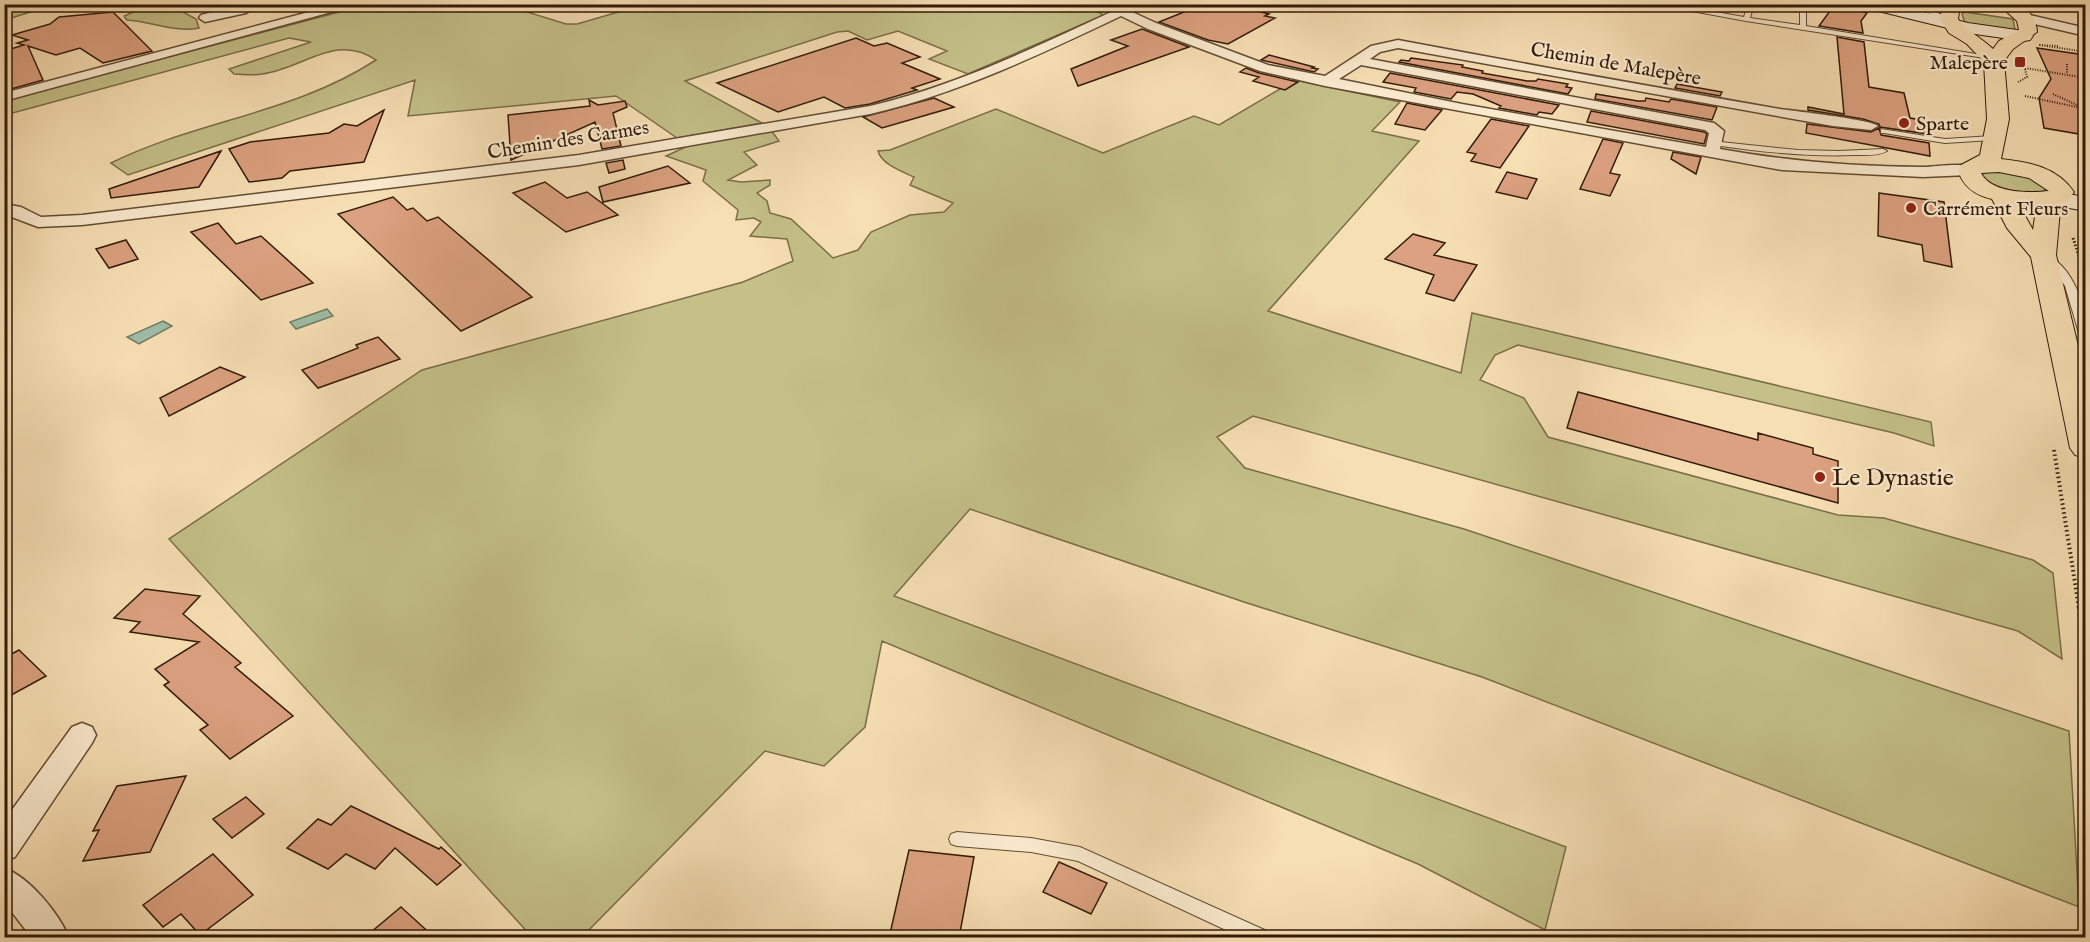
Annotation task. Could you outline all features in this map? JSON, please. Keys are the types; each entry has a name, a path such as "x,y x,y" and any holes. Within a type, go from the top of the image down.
{"main road":[{"path":"1992,59 2024,27 2006,4"},
{"path":"1960,11 1992,59 1998,119 1992,138 1993,151 1983,179"},
{"path":"1992,138 2030,171 2052,195"},
{"path":"1983,179 2002,165 2030,171"},
{"path":"1983,179 2052,195"},
{"path":"1983,179 2026,240 2043,255"},
{"path":"2052,195 2043,255 2085,448"}],"street":[{"path":"205,18 242,10 252,4"},
{"path":"4,97 355,4"},
{"path":"1106,4 1161,30 1240,60 1325,82 1820,168 1923,172 1983,179"},
{"path":"1868,4 1960,11 2024,27 2085,32"},
{"path":"1960,11 2085,39"},
{"name":"Chemin des Carmes","path":"4,209 15,211 38,222 82,220 579,160 849,113 900,103 972,79 1019,60 1120,12"},
{"name":"Chemin de Malepère","path":"1325,82 1357,60 1383,46 1410,45 1628,87 1878,128"},
{"name":"Chemin de Malepère","path":"1357,60 1709,126 1717,131 1713,148"},
{"path":"2052,195 2085,195"},
{"path":"2052,195 2085,204"},
{"path":"4,847 82,735"},
{"path":"4,882 15,890 52,938"}],"lane":[{"path":"1658,4 1992,59"},
{"path":"1724,4 1750,6 1746,19"},
{"path":"1803,4 1803,28"},
{"path":"1902,4 1960,11"},
{"path":"1878,128 1945,141 1992,138"},
{"path":"1713,148 1803,155 1842,155 1882,151"},
{"path":"2043,255 2065,274 2070,284 2085,340"},
{"path":"957,839 1031,845 1080,854 1263,938"}],"path":[{"path":"2019,56 2024,59 2027,77 2018,81 2019,91"},
{"path":"2067,63 2067,74"},
{"path":"2025,68 2085,78"},
{"path":"2053,94 2085,109"},
{"path":"2025,96 2085,109"},
{"path":"2085,225 2079,232 2085,258"},
{"path":"2072,235 2083,270"},
{"path":"2054,448 2068,528 2085,663"},
{"path":"2082,938 2082,909 2085,905"}],"shaded area":[{"path":"13,4 53,5 5,20 5,11 12,9"},
{"path":"646,4 1082,4 1104,15 968,74 929,59 947,51 898,31 867,40 848,31 837,32 685,81 762,123 677,138 616,96 408,116 415,80 128,175 111,163 177,136 312,93 376,60 361,52 347,50 333,51 259,75 234,74 229,69 311,42 289,38 5,115 5,100 366,5 505,5 566,24 577,24"},
{"path":"122,5 192,5 183,12 196,19 199,28 172,28 127,20 124,16 136,11 120,12"},
{"path":"1965,12 2013,19 2015,30 1965,23 1962,14"},
{"path":"1295,80 1400,102 1372,131 1419,141 1268,311 1461,373 1472,313 1931,422 1934,446 1894,433 1518,345 1495,355 1480,380 1524,398 1548,437 1838,515 1884,518 2033,560 2053,573 2062,659 2018,631 1253,416 1217,437 1245,468 1464,529 2069,731 2079,907 1482,677 1247,603 970,509 894,596 1566,847 1545,930 1418,864 882,641 865,727 824,766 765,751 582,937 532,937 169,539 422,370 743,282 793,261 787,239 750,236 761,222 754,218 736,220 738,210 703,181 706,170 666,156 690,145 771,130 779,141 744,152 757,165 728,180 741,182 770,180 770,185 757,193 767,201 770,213 791,219 833,258 858,250 871,232 910,215 944,212 953,203 910,185 914,177 888,164 878,151 890,150 996,109 1103,153 1194,116 1219,125"},
{"path":"1981,171 2024,173 2047,188 2041,193 2002,188 1980,178"},
{"path":"327,309 333,316 296,329 290,322"},
{"path":"163,321 172,326 139,344 127,337"}],"building":[{"path":"1204,4 1231,4 1269,14 1265,16 1275,18 1228,44 1208,40 1159,22"},
{"path":"1835,4 1867,13 1861,21 1863,33 1819,26"},
{"path":"113,12 152,51 103,63 80,48 56,55 28,46 43,80 4,91 4,51 24,45 17,43 28,40 12,35 50,24 59,17"},
{"path":"1142,29 1189,47 1078,86 1071,69 1128,46 1111,40"},
{"path":"1837,37 1864,42 1869,87 1904,93 1910,118 1927,121 1928,134 1880,127 1879,124 1863,119 1808,110 1808,107 1844,114"},
{"path":"856,38 874,46 887,43 920,57 902,63 940,79 912,88 917,90 870,104 845,108 824,97 778,112 717,83"},
{"path":"2037,48 2085,55 2085,135 2044,128 2039,98 2051,79"},
{"path":"1269,55 1318,69 1314,72 1261,60"},
{"path":"1411,58 1463,65 1462,67 1483,71 1482,73 1527,81 1538,79 1568,84 1566,87 1572,88 1568,94 1399,62 1409,61"},
{"path":"1246,68 1298,82 1285,90 1253,81 1259,77 1240,72"},
{"path":"1390,73 1559,105 1552,114 1539,112 1537,115 1499,108 1501,106 1473,94 1457,92 1451,99 1414,92 1416,88 1383,82"},
{"path":"1677,84 1722,92 1720,96 1675,88"},
{"path":"1596,94 1638,101 1645,101 1646,98 1669,102 1671,99 1717,107 1712,120 1595,99"},
{"path":"934,98 954,107 882,128 863,117"},
{"path":"589,100 598,105 625,101 627,107 613,113 621,146 602,149 595,122 511,160 508,115 590,106"},
{"path":"1407,103 1442,110 1425,130 1395,124"},
{"path":"384,110 364,162 290,171 282,178 249,182 229,149 250,142 329,133 344,124 357,126"},
{"path":"1591,111 1707,134 1704,144 1587,122"},
{"path":"1491,119 1529,126 1500,168 1471,161 1476,154 1467,152"},
{"path":"1807,124 1871,132 1879,128 1881,135 1929,143 1930,156 1806,133"},
{"path":"1603,139 1623,143 1610,173 1620,175 1610,196 1580,189"},
{"path":"221,151 199,187 111,198 109,189"},
{"path":"1673,152 1701,157 1696,174 1671,159"},
{"path":"623,160 625,169 609,173 606,163"},
{"path":"668,166 690,183 603,202 599,187"},
{"path":"1507,172 1537,179 1527,199 1496,192"},
{"path":"545,182 567,198 587,192 618,215 566,232 513,193"},
{"path":"1879,193 1944,202 1952,267 1924,261 1922,245 1878,236"},
{"path":"393,197 407,210 413,208 427,221 438,217 532,297 461,331 338,214"},
{"path":"218,223 236,244 261,236 313,283 261,300 191,232"},
{"path":"1413,234 1445,243 1434,255 1477,265 1454,301 1426,293 1434,275 1385,259"},
{"path":"126,240 138,259 109,268 96,249"},
{"path":"378,337 400,359 318,388 302,370 358,348 356,345"},
{"path":"220,367 245,377 169,416 160,398"},
{"path":"1578,392 1758,440 1758,433 1813,448 1813,454 1838,461 1838,503 1567,428"},
{"path":"145,589 200,596 183,614 241,663 235,667 293,716 230,759 200,730 208,725 164,685 169,682 155,669 199,642 130,632 140,622 114,618"},
{"path":"19,650 46,676 4,699 4,658"},
{"path":"186,776 150,852 83,861 99,830 93,831 117,786"},
{"path":"246,797 264,814 232,838 213,819"},
{"path":"351,806 439,849 441,847 461,865 437,885 395,848 375,869 346,854 328,869 287,848 318,819 331,825"},
{"path":"909,850 974,857 959,938 889,938"},
{"path":"213,854 253,895 200,935 181,914 163,927 143,905"},
{"path":"1059,862 1107,883 1091,914 1043,892"},
{"path":"401,907 435,938 364,938"}],"place":[{"name":"Malepère","path":"2020,62"},
{"name":"Sparte","path":"1904,123"},
{"name":"Carrément Fleurs","path":"1911,208"},
{"name":"Le Dynastie","path":"1820,477"}]}
